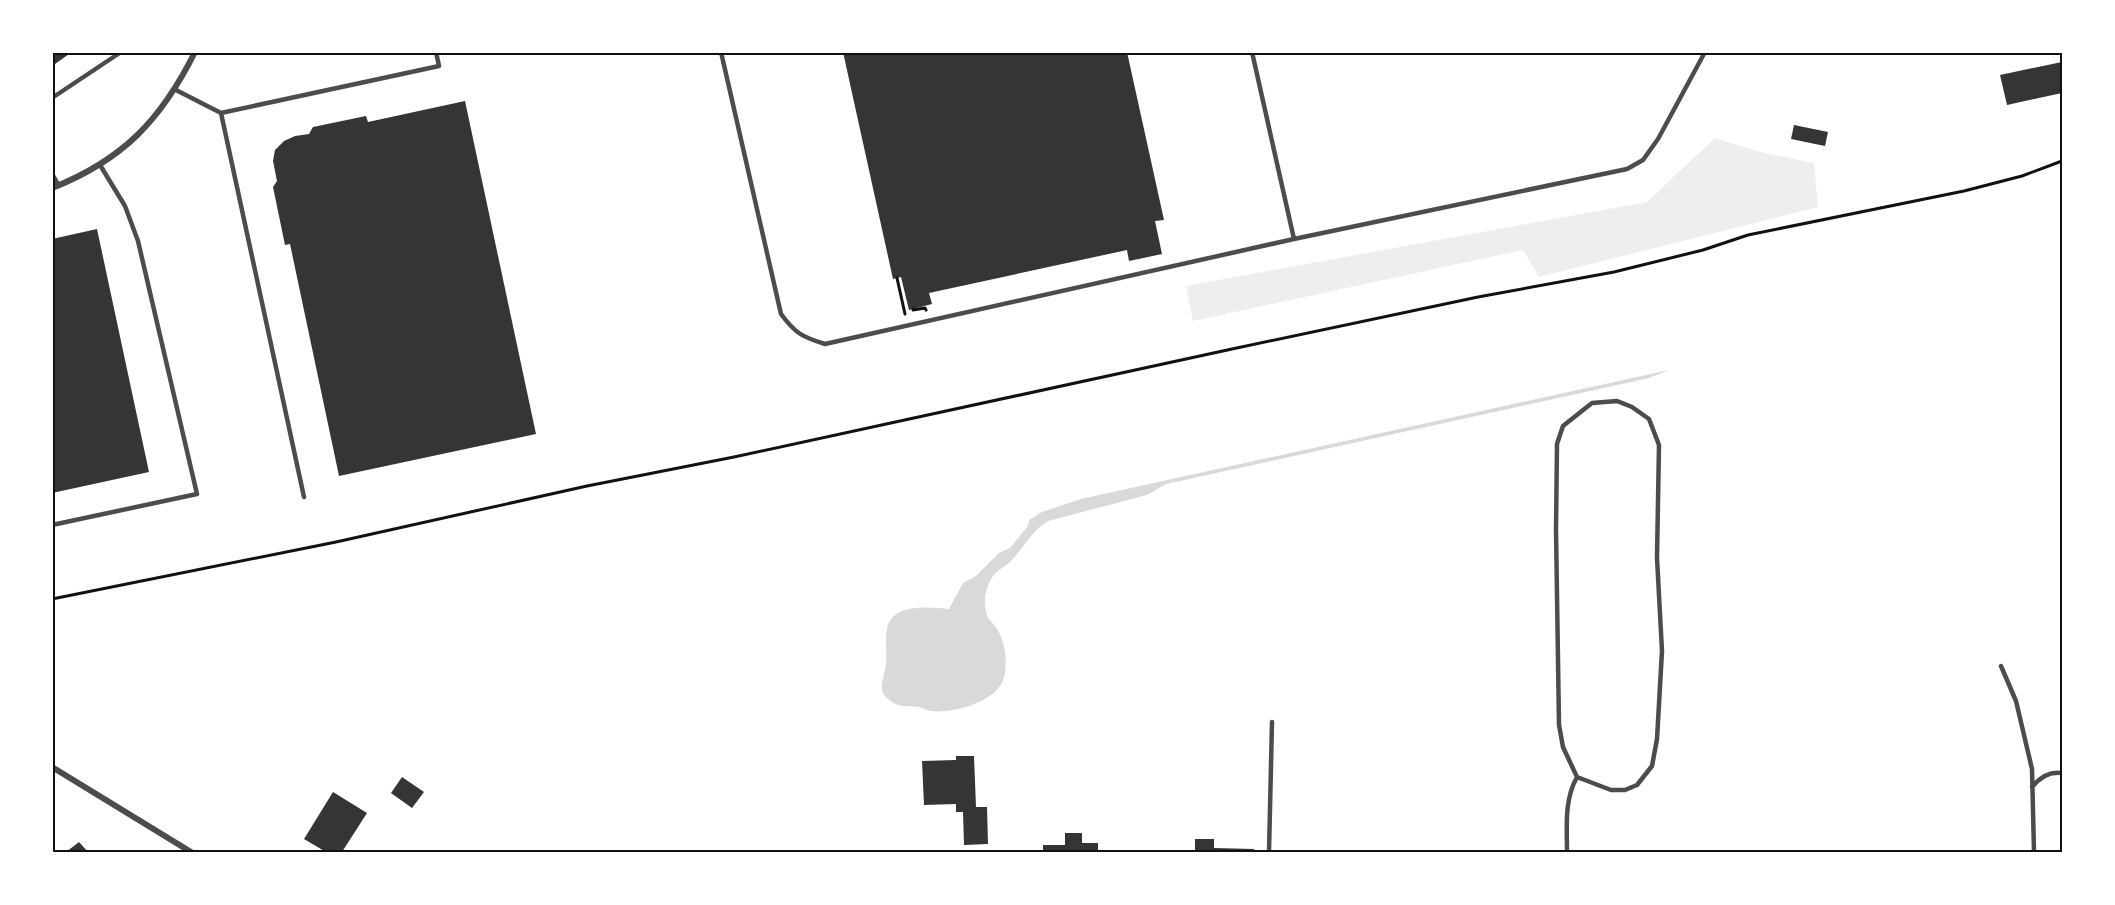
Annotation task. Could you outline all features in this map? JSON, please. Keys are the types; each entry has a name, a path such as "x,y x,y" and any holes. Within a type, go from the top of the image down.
{"street":[{"path":"56,187 100,165 140,135 174,89 195,52"},
{"path":"52,767 191,852"}],"lane":[{"path":"52,98 121,52"},
{"path":"174,89 221,113 439,66 436,52"},
{"path":"721,52 781,314 793,330 804,338 825,344 1294,239 1627,168 1643,160 1658,139 1705,52"},
{"path":"1252,52 1294,239"},
{"path":"221,113 304,497"},
{"path":"52,525 197,494 138,241 125,206 100,165"},
{"path":"52,174 56,187"},
{"path":"1617,401 1632,407 1649,419 1659,445 1657,558 1662,651 1657,739 1652,766 1637,785 1625,790 1611,790 1577,777 1563,747 1559,725 1557,444 1563,426 1592,403 1617,401"},
{"path":"2001,666 2019,712 2032,769 2034,852"},
{"path":"1269,852 1272,722"},
{"path":"2032,787 2041,777 2050,773 2062,773"},
{"path":"1567,852 1567,812 1570,789 1577,777"}],"path":[{"path":"52,599 347,540 587,486 734,457 1478,297 1614,272 1672,259 1771,230 1964,191 2022,176 2062,161"},
{"path":"897,278 905,315"},
{"path":"913,309 925,308 926,310"}],"shaded area":[{"path":"1715,138 1764,153 1814,163 1818,207 1539,277 1523,250 1193,321 1186,286 1647,202"},
{"path":"1669,370 1649,378 1166,484 1147,495 1048,521 1033,534 1011,561 995,574 990,580 985,595 988,618 1000,634 1004,645 1005,673 1002,683 995,691 976,704 941,711 896,704 883,693 886,633 890,621 896,615 912,608 949,609 963,583 976,576 999,553 1010,548 1028,526 1029,520 1042,512 1081,499"}],"building":[{"path":"52,52 72,52 55,64 52,61"},
{"path":"843,52 1127,52 1164,220 1155,221 1162,254 1129,261 1127,250 929,293 932,304 909,310 901,277 893,279"},
{"path":"2062,62 2062,93 2007,105 2000,75"},
{"path":"465,101 536,434 339,476 290,244 285,245 273,187 277,181 273,161 275,150 284,141 295,136 309,134 313,127 366,116 368,122"},
{"path":"1794,125 1828,132 1825,146 1791,139"},
{"path":"97,229 149,472 52,493 52,239"},
{"path":"956,756 974,756 976,807 987,807 988,844 964,845 963,812 956,812 956,804 924,805 922,761 956,760"},
{"path":"402,777 424,792 412,808 391,793"},
{"path":"333,792 367,813 342,852 326,852 304,839"},
{"path":"1065,833 1082,833 1082,843 1098,843 1098,852 1043,852 1043,845 1065,845"},
{"path":"1195,839 1214,839 1214,848 1254,849 1254,852 1195,852"},
{"path":"79,842 88,852 66,852"}]}
